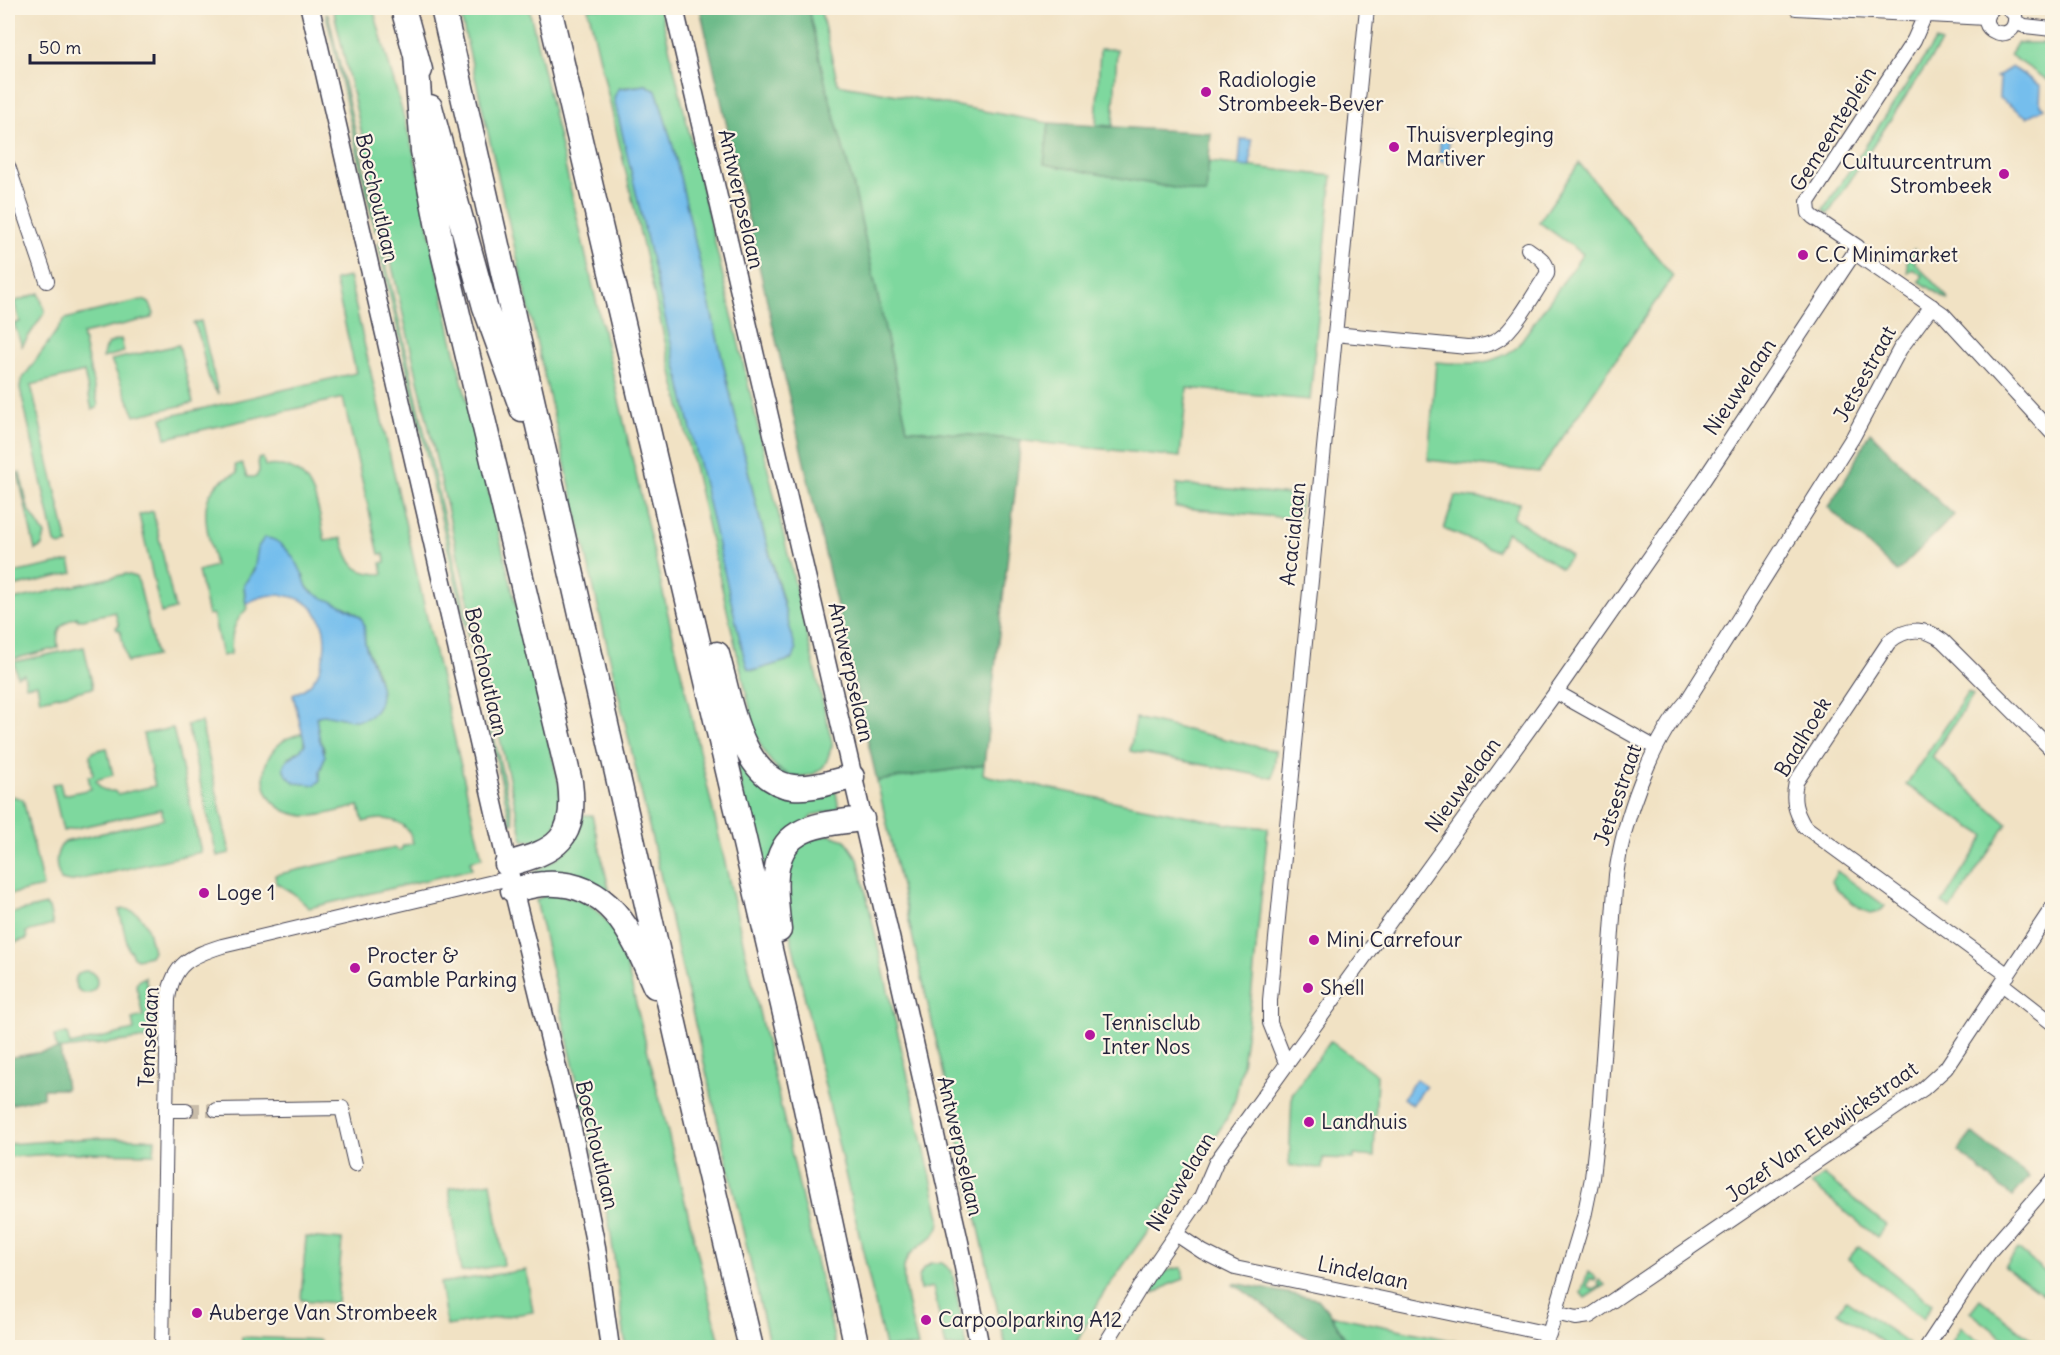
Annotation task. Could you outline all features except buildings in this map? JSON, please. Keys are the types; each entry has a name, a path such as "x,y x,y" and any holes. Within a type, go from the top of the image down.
{"highway":[{"path":"403,8 485,307 558,507"},
{"path":"443,8 678,1041 751,1347"},
{"path":"549,8 794,1052 857,1347"},
{"path":"416,55 423,152 442,248 570,782 572,813 558,842 510,878"},
{"path":"646,419 738,729 750,755 776,783 804,787 852,777"},
{"path":"794,1052 776,904 775,889 780,858 786,846 798,833 820,826 862,819"},
{"path":"510,878 572,886 589,892 613,910 630,932 639,950 678,1041"}],"main road":[{"name":"Boechoutlaan","path":"310,8 510,878 584,1185 596,1247 610,1347"},
{"name":"Antwerpselaan","path":"674,8 862,819 956,1231 980,1347"}],"street":[{"name":"Acacialaan","path":"1286,1063 1270,1023 1270,1000 1367,8"},
{"path":"1796,8 1925,15 1990,13 1988,27 1999,34 2008,32 2013,12"},
{"path":"2013,12 2025,26 2052,29"},
{"name":"Gemeenteplein","path":"1925,15 1914,40 1808,202 1809,213 1953,324 2052,433"},
{"path":"8,166 47,281"},
{"path":"1335,334 1467,347 1483,346 1493,342 1508,332 1547,274 1548,267 1545,262 1528,249"},
{"name":"Nieuwelaan","path":"1103,1347 1151,1270 1201,1197 1216,1162 1556,692 1703,481 1857,250"},
{"name":"Jetsestraat","path":"1549,1334 1584,1217 1592,1178 1618,860 1643,777 1656,748 1848,446 1900,349 1932,306"},
{"name":"Baalhoek","path":"2005,979 1804,826 1794,805 1793,793 1796,782 1889,642 1898,634 1908,630 1921,630 1943,641 2052,750"},
{"path":"1556,692 1656,748"},
{"name":"Temselaan","path":"162,1347 168,999 171,982 176,972 184,963 199,953 222,946 510,878"},
{"name":"Jozef Van Elewijckstraat","path":"1555,1313 1576,1318 1590,1316 1923,1089 1946,1068 2052,908"},
{"path":"2005,979 2052,1023"},
{"path":"216,1110 342,1108 355,1164"},
{"path":"167,1110 186,1110"},
{"path":"1926,1347 1991,1250 2052,1180"},
{"name":"Lindelaan","path":"1176,1234 1203,1252 1235,1268 1549,1334"},
{"path":"1542,1347 1549,1334"}],"green space":[{"path":"333,8 373,8 414,153 451,335 560,788 559,818 553,830 540,842 523,840"},
{"path":"459,8 529,8 836,1347 770,1347"},
{"path":"588,8 660,8 832,746 823,767 811,775 797,776 783,772 772,763 756,735","holes":["646,85 656,91 673,147 756,505 783,600 793,659 756,670 748,669 741,643 614,98 619,88"]},
{"path":"700,8 808,8 826,86 853,184 907,429 1021,440 984,765 877,781"},
{"path":"808,8 820,8 838,84 1049,123 1044,164 1205,193 1209,162 1332,176 1310,400 1187,388 1180,457 907,429 853,184 826,86"},
{"path":"326,14 328,14 378,229 375,230"},
{"path":"1936,40 1941,43 1828,214 1823,210"},
{"path":"2017,43 2052,43 2052,83 2010,55"},
{"path":"1100,49 1117,49 1113,126 1096,125"},
{"path":"1049,123 1211,133 1206,194 1044,164"},
{"path":"1579,163 1673,276 1539,472 1428,460 1436,362 1478,363 1497,358 1516,348 1583,254 1539,222"},
{"path":"381,242 514,823 511,824 378,243"},
{"path":"1914,249 1920,253 1914,262 1948,300 1919,281 1923,276 1913,269 1908,273 1907,261"},
{"path":"349,277 482,858 470,861 472,869 309,908 293,893 276,883 275,875 394,848 400,851 403,846 413,843 406,828 394,821 379,819 363,822 359,806 321,815 299,815 283,810 272,800 265,788 264,774 267,760 275,748 287,738 304,733 304,747 287,759 309,785 320,778 324,749 319,737 316,717 329,715 351,719 367,716 376,710 379,685 365,642 363,623 349,609 312,592 304,577 258,547 256,566 244,585 248,608 239,618 234,629 231,654 222,656 213,614 208,615 198,571 215,566 206,525 208,500 213,490 222,480 237,473 235,465 242,463 247,477 256,477 259,471 258,459 263,458 265,466 282,466 294,470 304,478 316,500 325,541 342,538 347,555 354,566 365,572 383,574 381,563 385,562 384,554 379,554 343,398 166,438 162,418 356,373 335,280"},
{"path":"39,293 45,312 22,346 14,324 20,322 14,302"},
{"path":"141,300 147,301 151,306 154,314 151,318 82,334 97,408 92,410 84,372 31,385 68,544 59,546 55,542 20,388 21,381 65,319"},
{"path":"201,321 218,393 209,379 200,340 193,323"},
{"path":"121,339 124,352 103,358 104,350 108,345"},
{"path":"179,345 193,403 135,416 111,360"},
{"path":"1870,432 1921,485 1954,515 1897,572 1828,507"},
{"path":"18,473 20,473 28,508 45,535 42,546 35,550"},
{"path":"1177,484 1301,496 1298,519 1175,507"},
{"path":"1455,496 1520,503 1513,517 1571,556 1561,568 1507,532 1497,551 1444,529"},
{"path":"153,511 175,609 161,613 139,515"},
{"path":"70,561 73,573 8,588 8,574"},
{"path":"126,574 136,577 139,583 156,656 127,662 120,630 116,627 119,626 115,612 78,620 77,617 71,619 58,632 58,648 13,659 8,636 8,601"},
{"path":"84,647 93,688 40,700 37,684 26,686 24,674 17,676 14,662"},
{"path":"1968,692 1973,695 1932,757 2007,824 1951,909 1942,903 1985,836 1906,785"},
{"path":"1136,718 1276,751 1273,778 1130,751"},
{"path":"201,722 230,853 217,856 187,725"},
{"path":"173,728 201,852 69,882 61,880 56,860 58,851 64,842 164,819 161,809 63,831 52,784 60,783 63,795 91,789 88,776 93,775 90,755 94,751 107,748 113,775 96,780 101,788 118,794 155,786 143,734"},
{"path":"731,739 738,755 836,792 839,809 813,815 768,864 764,864 744,801"},
{"name":"Tennisclub Inter Nos","path":"984,765 983,774 988,776 1228,824 1268,828 1251,999 1235,1100 1225,1122 1103,1294 1074,1347 1006,1347 877,781"},
{"path":"8,795 23,799 43,887 8,895"},
{"path":"582,815 592,815 610,893 531,874 564,851"},
{"path":"830,835 845,840 858,859 940,1217 936,1232 914,1250 905,1263 905,1292 918,1347 885,1347 785,912 787,873 793,854 807,840"},
{"path":"1837,871 1885,906 1873,913 1857,906 1834,885 1832,881"},
{"path":"547,894 573,898 592,907 608,922 621,943 721,1347 626,1347 610,1228 536,900"},
{"path":"46,905 49,908 53,925 26,932 27,939 8,944 8,914"},
{"path":"119,910 133,911 143,919 153,951 150,956 137,959 129,951"},
{"path":"86,971 94,974 97,982 94,990 86,993 78,990 75,982 78,974"},
{"path":"145,977 152,1008 155,1008 155,1037 57,1050 54,1036 67,1033 70,1045 134,1030 132,1019 143,1016 136,985"},
{"path":"1330,1041 1377,1075 1374,1157 1354,1155 1354,1159 1323,1158 1322,1168 1289,1166 1292,1094"},
{"path":"60,1049 66,1089 43,1089 43,1097 8,1105 8,1058"},
{"path":"1972,1133 2029,1177 2012,1197 1958,1151"},
{"path":"95,1138 155,1139 154,1154 68,1153 8,1157 8,1144"},
{"path":"1824,1175 1886,1225 1877,1237 1811,1184"},
{"path":"491,1182 504,1265 461,1272 449,1188"},
{"path":"306,1237 342,1240 337,1303 301,1300"},
{"path":"1859,1246 1932,1304 1923,1319 1848,1259"},
{"path":"2018,1249 2052,1278 2052,1301 2005,1267"},
{"path":"931,1263 942,1263 952,1271 967,1347 946,1347 933,1287 920,1290 920,1274"},
{"path":"1182,1268 1184,1279 1154,1294 1152,1283 1158,1276 1169,1270"},
{"path":"526,1270 533,1312 447,1326 440,1283"},
{"path":"1588,1272 1596,1278 1594,1280 1590,1278 1587,1287 1593,1290 1600,1286 1597,1282 1599,1280 1605,1285 1585,1298 1581,1293"},
{"path":"1234,1283 1318,1299 1331,1315 1350,1347 1324,1347 1314,1343 1233,1285"},
{"path":"1980,1299 2041,1347 2015,1347 1970,1312"},
{"path":"1846,1300 1908,1343 1905,1347 1890,1347 1838,1312"},
{"path":"1331,1315 1473,1345 1487,1347 1350,1347"},
{"path":"1961,1327 1987,1347 1960,1347 1952,1342"},
{"path":"242,1337 320,1340 319,1347 242,1347"}],"water":[{"path":"2012,67 2041,86 2040,105 2045,108 2027,117 1999,98 2000,79 1996,77"},
{"path":"646,85 656,91 673,147 756,505 796,650 793,659 756,670 748,669 744,657 614,98 618,89"},
{"path":"1441,130 1450,131 1447,162 1439,161"},
{"path":"1241,139 1252,140 1250,167 1239,166"},
{"path":"264,538 276,541 287,550 310,591 360,617 364,626 365,643 379,681 380,700 377,709 370,716 356,720 328,715 316,717 325,756 320,771 320,781 315,785 295,783 287,776 284,765 305,744 293,695 310,684 320,668 325,643 323,626 314,610 297,598 265,596 246,604 244,585 254,571 258,547"},
{"path":"1416,1079 1426,1086 1412,1105 1403,1098"}],"tunnel":[{"path":"186,1110 216,1110"}],"place":[{"name":"Radiologie Strombeek-Bever","path":"1206,92"},
{"name":"Thuisverpleging Martiver","path":"1394,147"},
{"name":"Cultuurcentrum Strombeek","path":"2004,174"},
{"name":"C.C Minimarket","path":"1803,255"},
{"name":"Loge 1","path":"204,893"},
{"name":"Mini Carrefour","path":"1314,940"},
{"name":"Procter & Gamble Parking","path":"355,968"},
{"name":"Shell","path":"1308,988"},
{"name":"Tennisclub Inter Nos","path":"1090,1035"},
{"name":"Landhuis","path":"1309,1122"},
{"name":"Auberge Van Strombeek","path":"197,1313"},
{"name":"Carpoolparking A12","path":"926,1320"}]}
